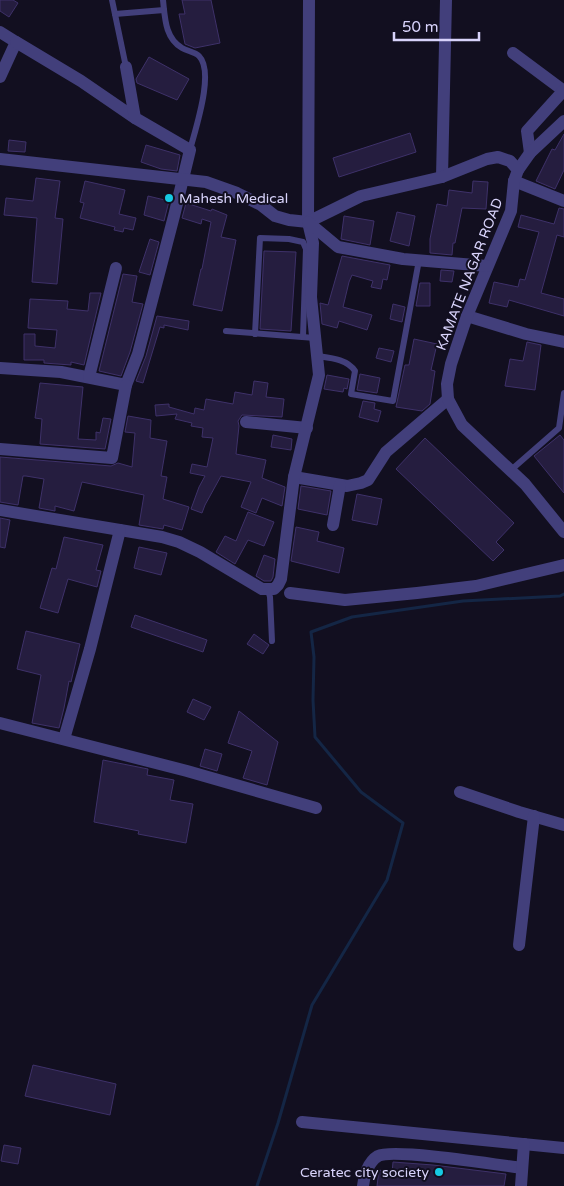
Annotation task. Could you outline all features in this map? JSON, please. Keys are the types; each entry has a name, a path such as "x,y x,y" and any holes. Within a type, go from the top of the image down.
{"street":[{"path":"0,510 179,542 200,552 256,586 274,590 278,585 281,579 294,477 319,375 317,356 309,338 313,243 308,222 309,0"},
{"path":"442,176 446,0"},
{"path":"0,32 81,81 135,118 190,150 138,354 126,385 112,458 0,449"},
{"path":"0,77 16,42"},
{"path":"513,53 564,91 528,132 530,153"},
{"path":"126,67 135,118"},
{"name":"KAMATE NAGAR ROAD","path":"448,399 447,384 451,364 467,316 511,211 516,175 530,153 564,120"},
{"path":"0,159 206,182 237,192 261,205 275,216 308,222 361,196 442,176 498,157 510,161 516,175 564,201"},
{"path":"308,222 338,247 403,259 487,266"},
{"path":"89,377 116,268"},
{"path":"467,316 526,334 564,342"},
{"path":"0,368 61,372 126,385"},
{"path":"294,477 340,485 353,485 368,480 386,452 448,399 462,425 525,484 564,532"},
{"path":"246,422 307,428"},
{"path":"333,525 340,485"},
{"path":"64,739 90,649 120,530"},
{"path":"290,593 345,600 417,593 476,586 564,565"},
{"path":"0,722 187,771 316,808"},
{"path":"460,792 564,824"},
{"path":"519,945 534,816"},
{"path":"302,1122 564,1148"},
{"path":"521,1186 524,1144"},
{"path":"363,1186 370,1163 379,1156 410,1154 522,1168"}],"lane":[{"path":"112,0 126,67"},
{"path":"163,0 169,35 175,44 199,55 204,64 204,91 190,150"},
{"path":"115,14 164,10"},
{"path":"226,331 256,334 309,338 306,249 303,242 289,239 260,238 256,334"},
{"path":"317,356 337,359 352,367 355,372 351,394 393,401 419,260"},
{"path":"511,470 562,429 564,393"},
{"path":"268,590 272,641"}],"building":[{"path":"0,0 13,0 18,3 9,17 0,11"},
{"path":"182,0 211,0 220,43 195,48 185,44 179,14 185,14"},
{"path":"149,57 189,79 177,100 137,83 136,79"},
{"path":"410,133 416,152 339,177 333,158"},
{"path":"564,134 564,170 555,189 536,181 552,149 555,150"},
{"path":"9,140 26,142 25,152 8,151"},
{"path":"146,145 180,155 177,171 161,169 141,162"},
{"path":"36,178 60,181 55,218 63,219 57,284 32,282 37,218 4,215 6,198 33,201"},
{"path":"85,181 125,190 119,214 136,218 133,230 124,228 123,232 114,230 115,227 80,218 84,203 80,202"},
{"path":"473,181 488,182 486,209 462,208 455,243 453,243 452,255 430,253 430,239 437,204 447,206 449,190 472,193"},
{"path":"148,196 169,201 164,221 144,215"},
{"path":"186,203 211,211 212,209 227,215 221,237 236,240 222,311 193,305 211,222 202,219 201,224 182,218"},
{"path":"559,208 564,209 564,237 557,235 541,293 564,299 564,316 509,300 507,307 489,303 494,282 518,287 520,279 525,280 539,232 518,227 521,215 554,224"},
{"path":"397,212 415,216 409,246 390,241"},
{"path":"344,216 374,221 370,245 341,239"},
{"path":"150,239 159,242 150,275 139,272"},
{"path":"264,251 296,252 291,331 260,329"},
{"path":"342,256 390,265 387,280 383,279 381,289 371,287 373,281 352,275 349,282 343,307 372,315 367,330 339,321 337,328 322,324 320,303 328,305"},
{"path":"441,270 454,271 452,282 440,281"},
{"path":"123,274 137,276 132,302 143,304 130,352 121,376 99,371"},
{"path":"420,283 430,283 430,306 416,306"},
{"path":"90,293 101,293 84,365 71,362 71,365 44,363 44,360 24,360 24,334 35,334 35,346 55,348 57,330 28,328 30,299 68,301 67,309 88,311"},
{"path":"393,304 405,307 402,322 390,319"},
{"path":"157,316 189,321 188,330 164,325 164,328 160,327 143,383 136,381 146,356"},
{"path":"414,339 437,344 431,370 435,371 430,404 422,411 396,407 405,365 409,365"},
{"path":"527,342 541,345 535,390 505,386 510,359 523,361"},
{"path":"379,348 394,351 391,362 376,358"},
{"path":"360,374 380,378 377,393 357,390"},
{"path":"327,375 349,379 347,389 344,388 343,392 324,389"},
{"path":"254,381 268,383 266,397 284,399 282,417 242,415 238,421 236,454 266,460 262,478 285,487 282,506 262,498 256,513 241,507 251,482 221,476 202,513 191,509 205,476 190,473 192,464 207,467 213,438 202,437 203,428 191,426 192,423 175,419 177,414 156,416 155,405 169,404 169,407 194,414 195,408 204,410 206,399 233,404 235,392 252,395"},
{"path":"40,383 83,387 78,439 96,440 96,432 100,433 103,418 111,419 105,449 40,444 42,419 35,418"},
{"path":"363,401 375,403 374,409 381,411 378,422 359,417"},
{"path":"128,416 151,420 150,438 167,441 161,476 167,477 163,499 189,507 182,530 164,525 163,529 139,525 144,495 82,482 74,511 55,506 55,511 39,508 44,479 26,476 23,476 18,505 0,502 0,457 111,466 118,463 132,467 135,433 125,432"},
{"path":"273,435 292,439 291,450 271,447"},
{"path":"560,435 564,440 564,493 534,456"},
{"path":"425,438 514,523 496,542 504,550 493,561 396,469"},
{"path":"301,486 331,491 327,515 298,509"},
{"path":"357,494 382,499 377,525 352,520"},
{"path":"248,512 274,522 264,546 248,540 235,564 216,552 225,536 236,541"},
{"path":"0,518 10,520 5,548 0,547"},
{"path":"296,527 319,532 317,541 344,548 339,573 291,561"},
{"path":"64,537 103,545 96,570 101,571 97,587 68,579 58,613 40,608 52,568 56,569"},
{"path":"139,547 167,553 161,575 134,568"},
{"path":"264,555 275,559 271,581 264,581 256,576"},
{"path":"135,615 207,640 203,652 131,627"},
{"path":"26,631 80,644 71,682 69,681 59,728 32,723 41,675 17,669"},
{"path":"254,634 269,645 263,654 247,644"},
{"path":"193,699 211,707 204,720 187,712"},
{"path":"239,711 278,742 267,785 243,778 252,751 228,743"},
{"path":"205,749 222,754 217,771 200,766"},
{"path":"103,760 148,769 147,775 174,780 170,800 193,804 186,843 138,834 139,831 94,822"},
{"path":"33,1065 116,1084 110,1115 25,1096"},
{"path":"4,1145 21,1148 18,1164 1,1161"},
{"name":"Ceratec city society","path":"393,1162 506,1174 504,1186 377,1186 379,1170 392,1173"}],"waterway":[{"path":"257,1186 278,1123 312,1005 387,880 403,823 361,792 315,737 313,700 314,657 311,632 352,617 463,601 560,596 564,594"}],"place":[{"name":"Mahesh Medical","path":"169,198"},
{"name":"Ceratec city society","path":"439,1172"}]}
